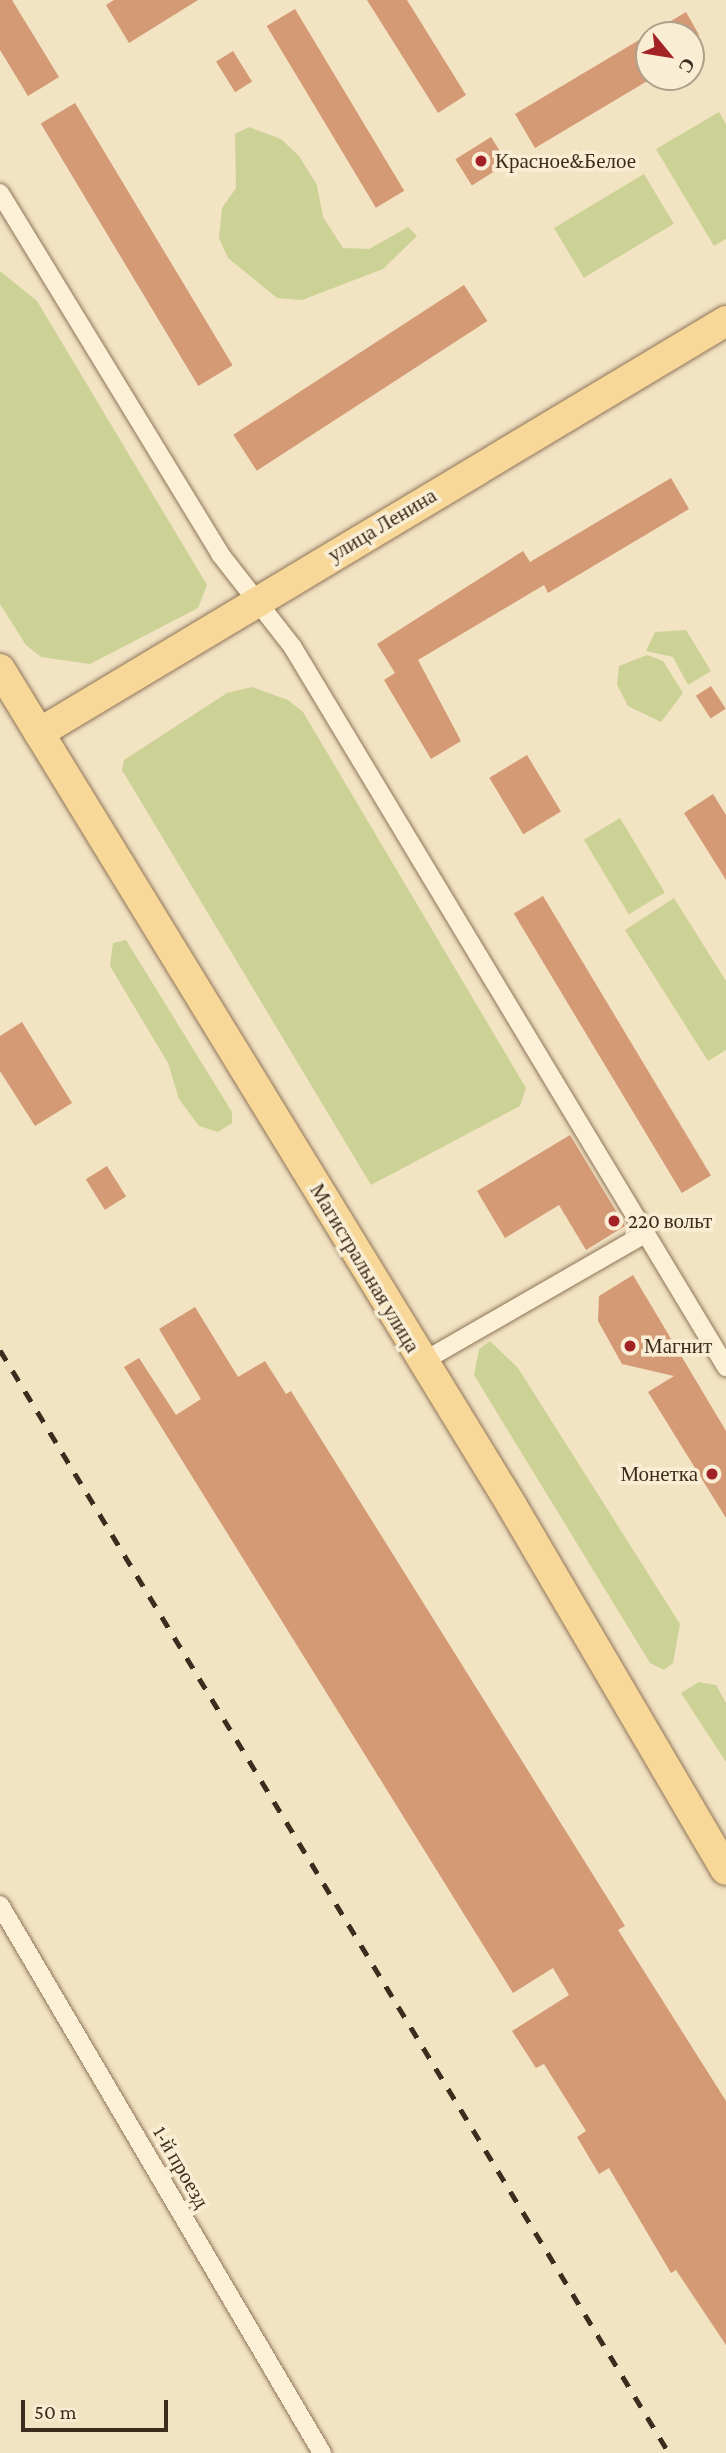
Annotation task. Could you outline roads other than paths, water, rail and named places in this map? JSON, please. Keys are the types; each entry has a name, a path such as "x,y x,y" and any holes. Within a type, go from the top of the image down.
{"main road":[{"name":"улица Ленина","path":"39,733 726,321"},
{"name":"Магистральная улица","path":"0,669 422,1362 726,1870"}],"street":[{"path":"0,194 220,554 292,646 726,1367"},
{"path":"422,1362 645,1234"},
{"name":"1-й проезд","path":"0,1905 322,2453"}],"railway":[{"path":"0,1350 669,2453"}],"place":[{"name":"Красное&Белое","path":"481,161"},
{"name":"220 вольт","path":"614,1221"},
{"name":"Магнит","path":"630,1346"},
{"name":"Монетка","path":"712,1474"}]}
